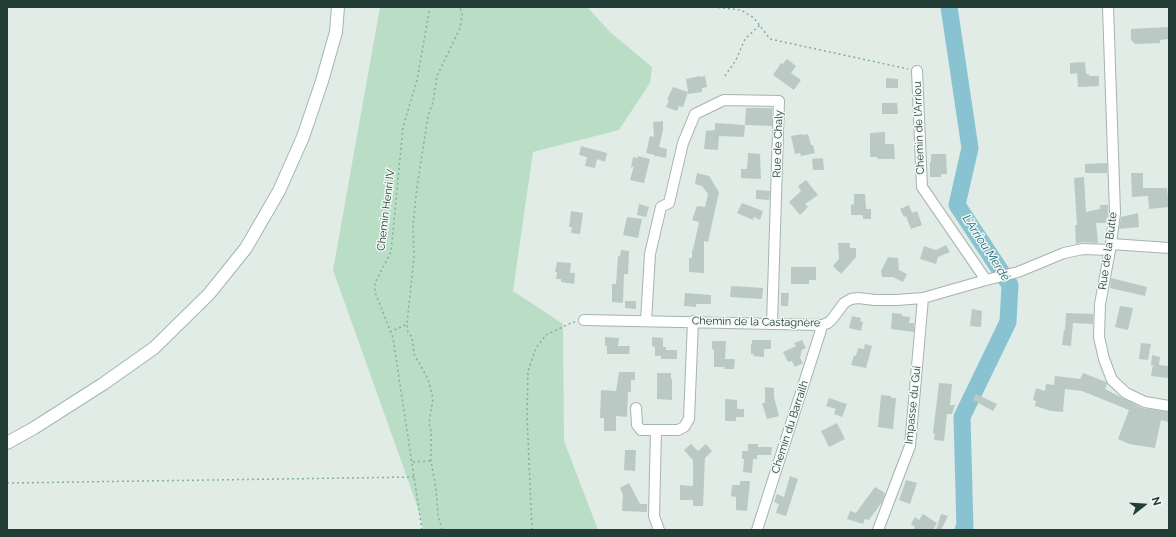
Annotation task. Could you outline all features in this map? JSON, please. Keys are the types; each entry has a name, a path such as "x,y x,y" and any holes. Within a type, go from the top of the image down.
{"main road":[{"path":"322,81 331,7"},
{"path":"7,443 34,428 103,384 159,342 209,294 246,248 279,191 302,137 322,81 336,32 338,7"},
{"path":"7,434 103,384"}],"street":[{"name":"Rue de la Butte","path":"1108,7 1115,213 1111,247 1100,304 1099,337 1104,359 1112,380 1126,393 1145,402 1169,406"},
{"name":"Chemin de l'Arriou","path":"917,71 922,187 988,280"},
{"name":"Rue de Chaly","path":"646,321 650,254 661,207 669,203 683,143 695,114 724,100 779,101 772,324"},
{"path":"988,280 1018,272 1064,253 1111,247 1169,248"},
{"name":"Chemin de la Castagnère","path":"584,320 693,321 822,325 828,323 844,303 851,299 897,300 924,298 988,280"},
{"name":"Impasse du Gui","path":"878,530 910,446 924,298"},
{"path":"636,408 637,425 641,430 678,430 684,427 689,419 693,321"},
{"name":"Chemin du Barrailh","path":"757,530 822,325"},
{"path":"656,430 654,516 659,530"}],"path":[{"name":"Chemin Henri IV","path":"422,530 393,338 374,292 375,283 391,252 403,128 418,80 430,7"},
{"path":"442,530 438,515 436,489 431,461 431,431 429,423 433,399 428,379 414,354 412,337 408,332 408,324 414,257 413,226 417,187 428,116 433,102 437,76 460,28 462,15 460,7"},
{"name":"Chemin de l'Arriou","path":"713,7 741,10 754,18 770,39 917,71"},
{"path":"725,76 736,60 745,39 760,25"},
{"path":"532,530 527,416 528,371 536,348 546,335 571,323 584,320"},
{"path":"390,332 408,324"},
{"path":"412,462 431,461"},
{"path":"7,483 414,477"}],"green space":[{"path":"380,7 587,7 610,32 652,67 650,83 619,130 533,152 513,291 563,324 564,441 598,530 423,530 419,511 333,270"}],"building":[{"path":"1169,27 1169,39 1160,40 1160,43 1135,44 1131,40 1131,29"},
{"path":"787,59 796,66 791,73 801,80 794,90 773,75 781,63 783,64"},
{"path":"1085,62 1086,74 1089,74 1089,76 1099,76 1099,86 1078,87 1077,73 1070,74 1070,63"},
{"path":"705,76 707,87 702,88 702,92 688,94 686,79"},
{"path":"886,78 898,79 898,88 886,88"},
{"path":"673,87 688,92 683,107 679,106 677,111 666,107 669,100 667,100"},
{"path":"882,103 897,103 898,114 882,114"},
{"path":"746,108 772,108 772,126 745,125"},
{"path":"663,121 663,130 659,147 667,149 666,158 655,157 655,155 646,153 650,136 654,137 653,122"},
{"path":"715,123 745,125 744,137 719,136 718,150 704,149 706,131 715,130"},
{"path":"885,132 885,144 894,144 895,159 878,159 877,157 870,157 870,133"},
{"path":"808,134 815,153 801,156 800,153 795,154 791,136"},
{"path":"581,146 607,153 605,162 597,159 595,168 585,166 587,157 579,155"},
{"path":"748,153 760,154 761,179 741,178 741,169 747,169"},
{"path":"931,154 946,154 947,174 941,174 941,177 930,177"},
{"path":"638,156 650,159 644,183 630,180 634,166 631,168 633,157 638,158"},
{"path":"823,158 824,170 813,170 812,159"},
{"path":"1107,163 1107,173 1085,173 1085,164"},
{"path":"697,173 709,176 719,192 708,242 704,241 704,273 689,272 689,258 692,258 692,250 699,222 692,220 697,206 705,207 708,194 702,186 695,184"},
{"path":"1131,173 1143,173 1143,188 1167,188 1169,207 1149,209 1148,196 1132,197"},
{"path":"1084,177 1086,212 1100,209 1100,205 1108,205 1107,223 1096,223 1098,243 1083,242 1076,244 1075,225 1077,225 1074,178"},
{"path":"806,180 818,195 805,204 808,207 800,215 789,202 801,191 798,186"},
{"path":"756,190 770,191 769,200 756,199"},
{"path":"854,194 865,194 866,209 871,209 871,219 863,219 863,215 851,215 851,205 854,204"},
{"path":"742,203 763,211 760,220 754,217 753,220 737,213"},
{"path":"639,204 649,207 646,217 637,215"},
{"path":"909,205 912,213 917,211 922,225 911,229 906,216 904,217 900,209"},
{"path":"571,211 583,213 580,234 571,233 572,227 569,227"},
{"path":"1138,213 1139,227 1119,229 1121,217"},
{"path":"627,217 642,219 638,238 623,235"},
{"path":"838,243 850,243 850,248 856,248 856,257 841,274 833,266 839,259"},
{"path":"946,245 950,252 938,257 936,264 920,259 924,246 936,250"},
{"path":"621,250 629,251 628,274 624,274 623,303 612,302 612,284 616,284 618,256 620,256"},
{"path":"888,257 898,258 899,270 907,274 903,282 893,277 882,277 881,271"},
{"path":"557,262 571,263 570,273 575,273 574,284 561,282 561,279 556,279 557,272 555,272"},
{"path":"791,267 816,267 816,280 809,280 809,284 791,284"},
{"path":"1111,278 1147,287 1145,296 1110,288"},
{"path":"731,286 763,288 762,299 730,297"},
{"path":"685,293 711,295 711,304 696,304 696,307 684,306"},
{"path":"781,293 789,293 788,306 781,306"},
{"path":"625,301 636,301 636,309 625,308"},
{"path":"1120,306 1133,308 1128,330 1115,327"},
{"path":"972,309 982,311 981,327 970,326"},
{"path":"892,313 910,317 909,323 914,323 914,332 891,329"},
{"path":"1066,313 1093,314 1093,324 1073,323 1071,346 1062,345"},
{"path":"852,316 861,318 860,321 863,322 861,331 849,328"},
{"path":"605,337 619,338 618,346 630,346 629,354 607,354"},
{"path":"652,337 663,338 663,347 666,347 666,350 677,350 677,359 661,359 661,356 655,356 655,347 652,346"},
{"path":"752,340 771,340 771,349 764,349 764,357 753,356 754,354 751,354"},
{"path":"802,340 806,348 802,350 800,358 803,363 795,367 792,361 788,362 783,352 796,346 794,343"},
{"path":"712,341 726,341 725,359 735,359 734,369 714,367 714,350 712,349"},
{"path":"1141,343 1151,344 1148,360 1139,359"},
{"path":"865,344 872,346 866,368 851,365 858,348 864,349"},
{"path":"1152,355 1160,357 1159,365 1169,366 1169,378 1151,376 1153,365 1151,365"},
{"path":"619,372 635,372 635,380 631,380 631,392 628,392 627,417 616,416 616,431 604,431 604,418 600,418 601,390 616,391"},
{"path":"657,373 671,373 672,400 657,399"},
{"path":"1083,373 1106,382 1107,384 1105,389 1142,408 1169,412 1169,422 1161,420 1155,448 1129,444 1118,439 1129,410 1082,391 1065,389 1063,412 1051,411 1035,406 1036,401 1033,400 1036,388 1045,391 1046,384 1054,385 1055,376 1080,379"},
{"path":"939,383 952,384 950,405 955,405 952,414 947,414 944,441 934,440 935,434 933,433"},
{"path":"765,387 774,388 774,397 779,416 767,419 762,403 765,403"},
{"path":"976,394 997,404 993,411 973,400"},
{"path":"881,395 896,398 893,429 878,427"},
{"path":"829,398 847,404 842,417 834,414 836,409 826,406"},
{"path":"725,399 737,400 737,409 744,409 744,417 736,417 736,421 725,421"},
{"path":"837,423 845,439 829,447 821,431"},
{"path":"691,444 698,451 706,444 712,451 705,458 703,506 693,506 693,500 680,500 680,485 693,486 693,460 684,450"},
{"path":"748,444 758,444 758,447 772,447 771,455 757,455 757,459 753,459 752,473 743,472 744,459 742,459 742,451 748,451"},
{"path":"625,450 636,450 635,471 624,470"},
{"path":"790,476 798,479 786,516 776,513 779,504 774,502 777,494 784,497"},
{"path":"906,480 917,483 910,504 899,500"},
{"path":"740,481 750,481 747,511 736,510 736,497 731,496 732,485 740,485"},
{"path":"629,483 640,504 647,504 647,512 622,511 623,495 620,488"},
{"path":"875,487 885,493 882,502 869,520 865,519 863,524 847,519 850,511 856,513"},
{"path":"923,514 937,523 933,530 913,530 915,527 911,524 915,517 919,520"},
{"path":"941,514 948,516 941,530 936,530"}],"waterway":[{"name":"L'Arriou Merdé","path":"949,7 970,148 957,205 1010,285 1008,322 962,417 965,529 963,530"}]}
